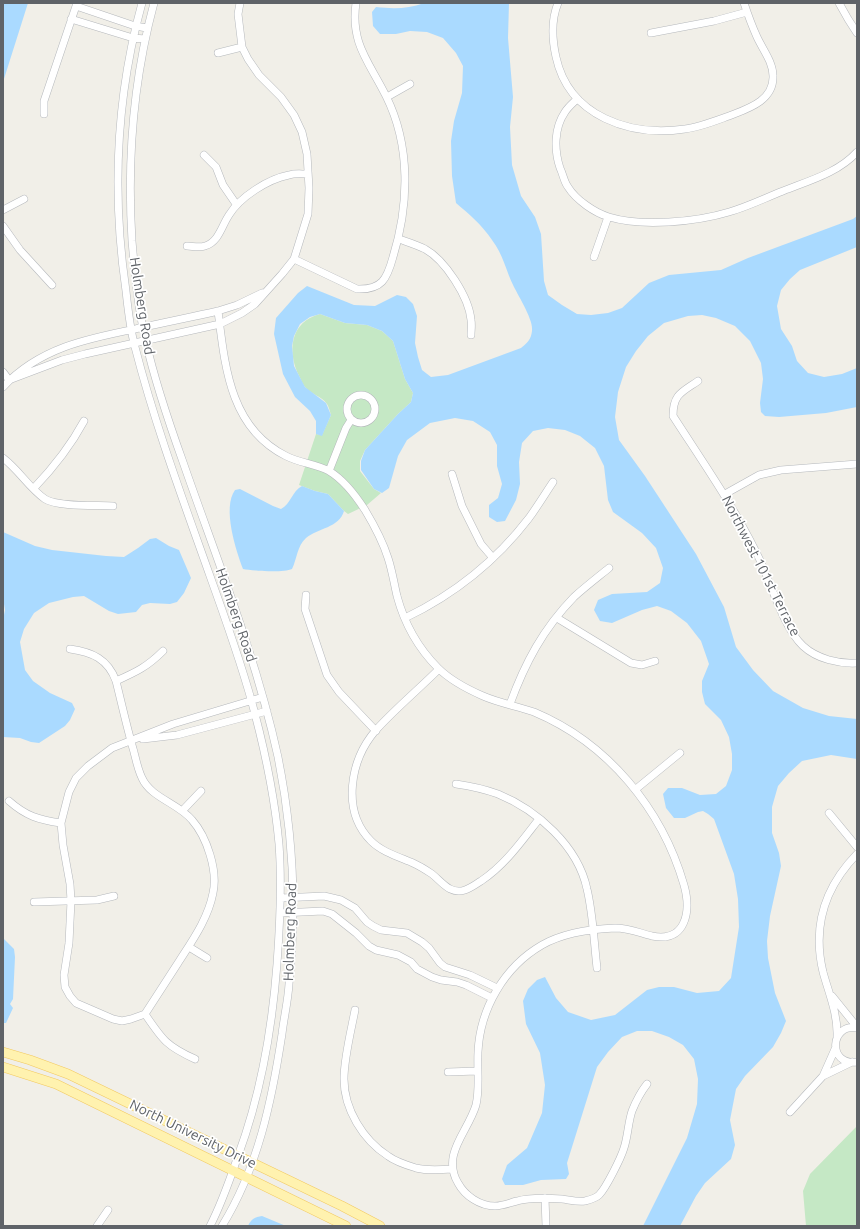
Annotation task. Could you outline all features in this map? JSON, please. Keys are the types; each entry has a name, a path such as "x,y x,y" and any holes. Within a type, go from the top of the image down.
{"main road":[{"name":"North University Drive","path":"3,1052 68,1074 342,1206 380,1226"},
{"name":"North University Drive","path":"3,1067 56,1084 346,1226"}],"street":[{"name":"Holmberg Road","path":"142,3 135,26 122,108 118,160 117,202 121,258 131,329 162,438 235,646 251,700 266,761 278,837 281,913 276,984 264,1068 244,1144 210,1226"},
{"name":"Holmberg Road","path":"154,3 147,28 138,80 130,159 130,202 134,259 143,327 174,435 255,669 267,711 278,759 285,802 290,843 294,912 289,985 276,1070 268,1109 247,1178 222,1226"},
{"path":"9,380 62,360 220,324 242,313 255,304 294,259 308,214 309,188 307,154 302,132 294,115 281,97 259,75 248,60 242,47 238,14 240,3"},
{"path":"294,259 357,289 366,290 375,287 383,281 388,273 399,239 406,186 400,132 387,97 369,67 356,33 354,16 356,3"},
{"path":"558,3 552,30 554,49 559,69 577,99 604,119 641,130 665,131 687,129 713,122 756,105 766,97 771,87 773,76 769,61 744,3"},
{"path":"840,3 857,33"},
{"path":"44,114 44,101 76,4 135,26 147,28"},
{"path":"650,33 747,12"},
{"path":"71,19 133,38 145,40"},
{"path":"218,53 242,47"},
{"path":"387,97 410,84"},
{"path":"577,99 565,112 558,126 556,142 557,159 568,188 579,200 593,209 608,217 626,221 671,222 729,212 833,170 857,152"},
{"path":"204,155 216,167 223,184 236,204"},
{"path":"187,246 205,246 214,240 236,204 266,183 290,174 307,174"},
{"path":"3,210 24,199"},
{"path":"594,257 608,217"},
{"path":"3,226 20,250 52,285"},
{"path":"399,239 424,249 436,257 447,268 455,279 468,309 471,319 471,335"},
{"path":"3,387 9,380 37,359 82,340 218,311 237,305 269,289"},
{"path":"218,311 233,397 242,414 254,430 270,446 287,457 329,471 356,496 379,536 388,558 398,600 414,637 439,669 457,682 484,696 535,713 562,726 590,744 636,789 652,811 678,863 686,893 688,909 685,921 679,930 674,934 656,937 620,928 592,930 555,938 537,948 522,960 497,988 486,1010 481,1029 478,1048 477,1100 470,1123 457,1143 453,1155 452,1169 457,1182 464,1192 472,1199 484,1204 496,1206 519,1200 545,1198 565,1199 580,1202 589,1200 598,1195 604,1188 624,1152 628,1126 633,1109 638,1097 647,1084"},
{"path":"3,372 9,380"},
{"name":"Northwest 101st Terrace","path":"698,381 678,395 673,404 673,416 724,494 757,554 792,632 804,646 815,654 846,664 857,663"},
{"path":"329,471 351,420 348,408 351,399 361,395 371,399 375,408 375,413 372,420 362,424 351,420"},
{"path":"34,488 55,466 71,444 84,421"},
{"path":"3,458 46,499 56,504 113,506"},
{"path":"724,494 759,475 781,470 857,464"},
{"path":"452,474 462,506 481,544 493,558"},
{"path":"405,618 426,608 478,572 507,544 528,518 553,482"},
{"path":"510,704 521,676 533,652 557,618 574,597 609,568"},
{"path":"306,595 305,609 327,674 339,692 376,731"},
{"path":"557,618 631,663 642,665 655,661"},
{"path":"70,649 83,651 98,657 113,672 131,741 142,778 149,788 183,810 192,820 208,848 213,868 214,892 209,909 201,927 189,947 144,1014 122,1021 113,1019 76,1002 70,996 65,987 64,975 69,943 71,901 61,823 69,792 76,778 100,756 112,748 131,741 173,724 263,697"},
{"path":"116,681 140,671 163,651"},
{"path":"439,669 376,731 356,764 352,799 355,816 362,832 372,842 386,852 418,865 432,874 447,888 456,891 465,890 472,887 498,868 514,852 539,819"},
{"path":"131,741 177,734 267,711"},
{"path":"636,789 680,753"},
{"path":"456,784 474,786 498,794 519,805 539,819 555,833 570,850 582,872 587,888 597,968"},
{"path":"183,810 201,791"},
{"path":"9,800 20,810 31,816 61,823"},
{"path":"829,813 857,847"},
{"path":"790,1112 823,1076 836,1048 836,1018 819,953 821,915 827,896 836,879 857,854"},
{"path":"34,902 97,900 114,896"},
{"path":"281,898 324,896 341,900 355,908 367,922 373,926 381,930 408,933 422,942 445,967 470,975 497,988"},
{"path":"281,913 323,911 332,914 356,933 369,946 376,950 404,957 417,969 432,977 466,985 492,998"},
{"path":"189,947 207,958"},
{"path":"829,992 857,1028"},
{"path":"354,1010 344,1080 346,1096 355,1120 363,1132 388,1156 417,1168 433,1171 452,1169"},
{"path":"144,1014 168,1045 195,1059"},
{"path":"837,1038 844,1030 848,1028 857,1028"},
{"path":"836,1048 841,1058 854,1062"},
{"path":"823,1076 854,1062"},
{"path":"448,1072 477,1071"},
{"path":"545,1198 546,1226"},
{"path":"97,1226 108,1210"}],"green space":[{"path":"320,314 345,323 367,325 382,331 393,341 405,379 413,393 411,402 365,450 360,461 360,471 374,489 381,493 367,505 348,514 328,494 299,485 316,434 322,435 331,415 325,401 307,389 303,384 295,366 292,348 297,331 302,324 310,318"},
{"path":"857,1126 857,1226 806,1226 803,1191 810,1174"}],"water":[{"path":"3,3 28,3 3,82"},
{"path":"424,3 509,3 508,38 513,97 510,127 512,165 521,196 535,217 541,234 544,281 548,295 577,314 591,315 608,313 622,308 649,283 669,275 721,270 748,258 853,219 857,216 857,247 800,270 781,290 777,306 781,329 792,346 797,361 808,373 824,377 842,374 857,368 857,407 826,413 779,417 765,416 761,412 760,403 763,379 761,363 750,341 735,326 716,318 702,315 688,316 664,323 648,336 626,367 618,392 615,417 619,440 645,476 696,554 724,607 736,647 753,670 773,691 803,708 829,716 857,719 857,759 831,755 802,761 778,786 772,807 772,833 779,853 781,866 770,916 767,941 768,958 775,993 786,1021 773,1047 745,1076 736,1089 730,1120 735,1145 731,1159 705,1183 696,1196 680,1226 643,1226 687,1138 697,1104 698,1079 694,1059 683,1045 669,1037 652,1031 637,1031 622,1037 597,1067 567,1163 569,1174 566,1179 541,1180 523,1185 505,1185 502,1179 507,1165 527,1148 542,1113 545,1085 540,1053 526,1024 523,1001 528,989 537,980 545,977 556,998 568,1012 591,1020 615,1015 647,990 659,987 674,987 697,993 719,991 731,978 739,927 738,899 734,874 714,819 703,811 685,818 674,818 666,808 663,794 668,788 682,788 700,795 716,794 726,786 732,770 732,754 729,737 721,720 705,704 702,692 702,681 709,664 701,641 687,623 671,611 657,606 642,610 612,623 600,621 594,610 598,600 612,594 647,592 660,583 663,568 656,548 642,533 613,512 608,500 604,466 595,448 580,436 565,430 548,428 533,431 522,443 519,462 520,484 516,500 505,521 497,522 489,517 489,505 498,498 502,484 497,466 497,445 490,432 473,421 455,418 430,423 407,440 398,456 389,488 382,493 374,489 361,470 361,461 365,450 411,402 413,393 405,379 393,341 382,331 367,325 345,323 320,314 310,317 300,324 294,336 292,346 294,366 305,387 326,403 331,415 322,436 316,434 316,421 310,411 295,397 283,374 274,334 276,318 298,293 307,286 354,305 375,306 397,295 406,297 413,304 417,316 415,343 422,370 431,377 448,375 521,348 531,337 531,321 511,281 496,245 484,229 456,203 452,176 451,141 454,121 462,93 463,66 456,53 443,38 427,32 410,31 396,34 380,34 373,26 372,12 376,7 400,8"},
{"path":"302,486 328,494 344,511 341,517 338,521 311,535 303,541 292,569 261,571 243,569 234,540 230,518 231,498 235,490 240,489 281,509"},
{"path":"3,532 35,546 52,550 124,557 150,539 156,538 179,550 191,578 184,593 177,602 170,604 150,603 142,605 136,612 118,614 109,611 84,596 49,603 34,613 24,629 20,642 25,670 33,681 50,693 72,703 75,709 70,720 65,726 39,743 20,738 3,737 3,620 5,610 3,598"},
{"path":"3,938 14,949 15,957 13,999 10,1004 13,1008 6,1023 3,1023"},
{"path":"262,1216 286,1226 248,1226 254,1219"}]}
